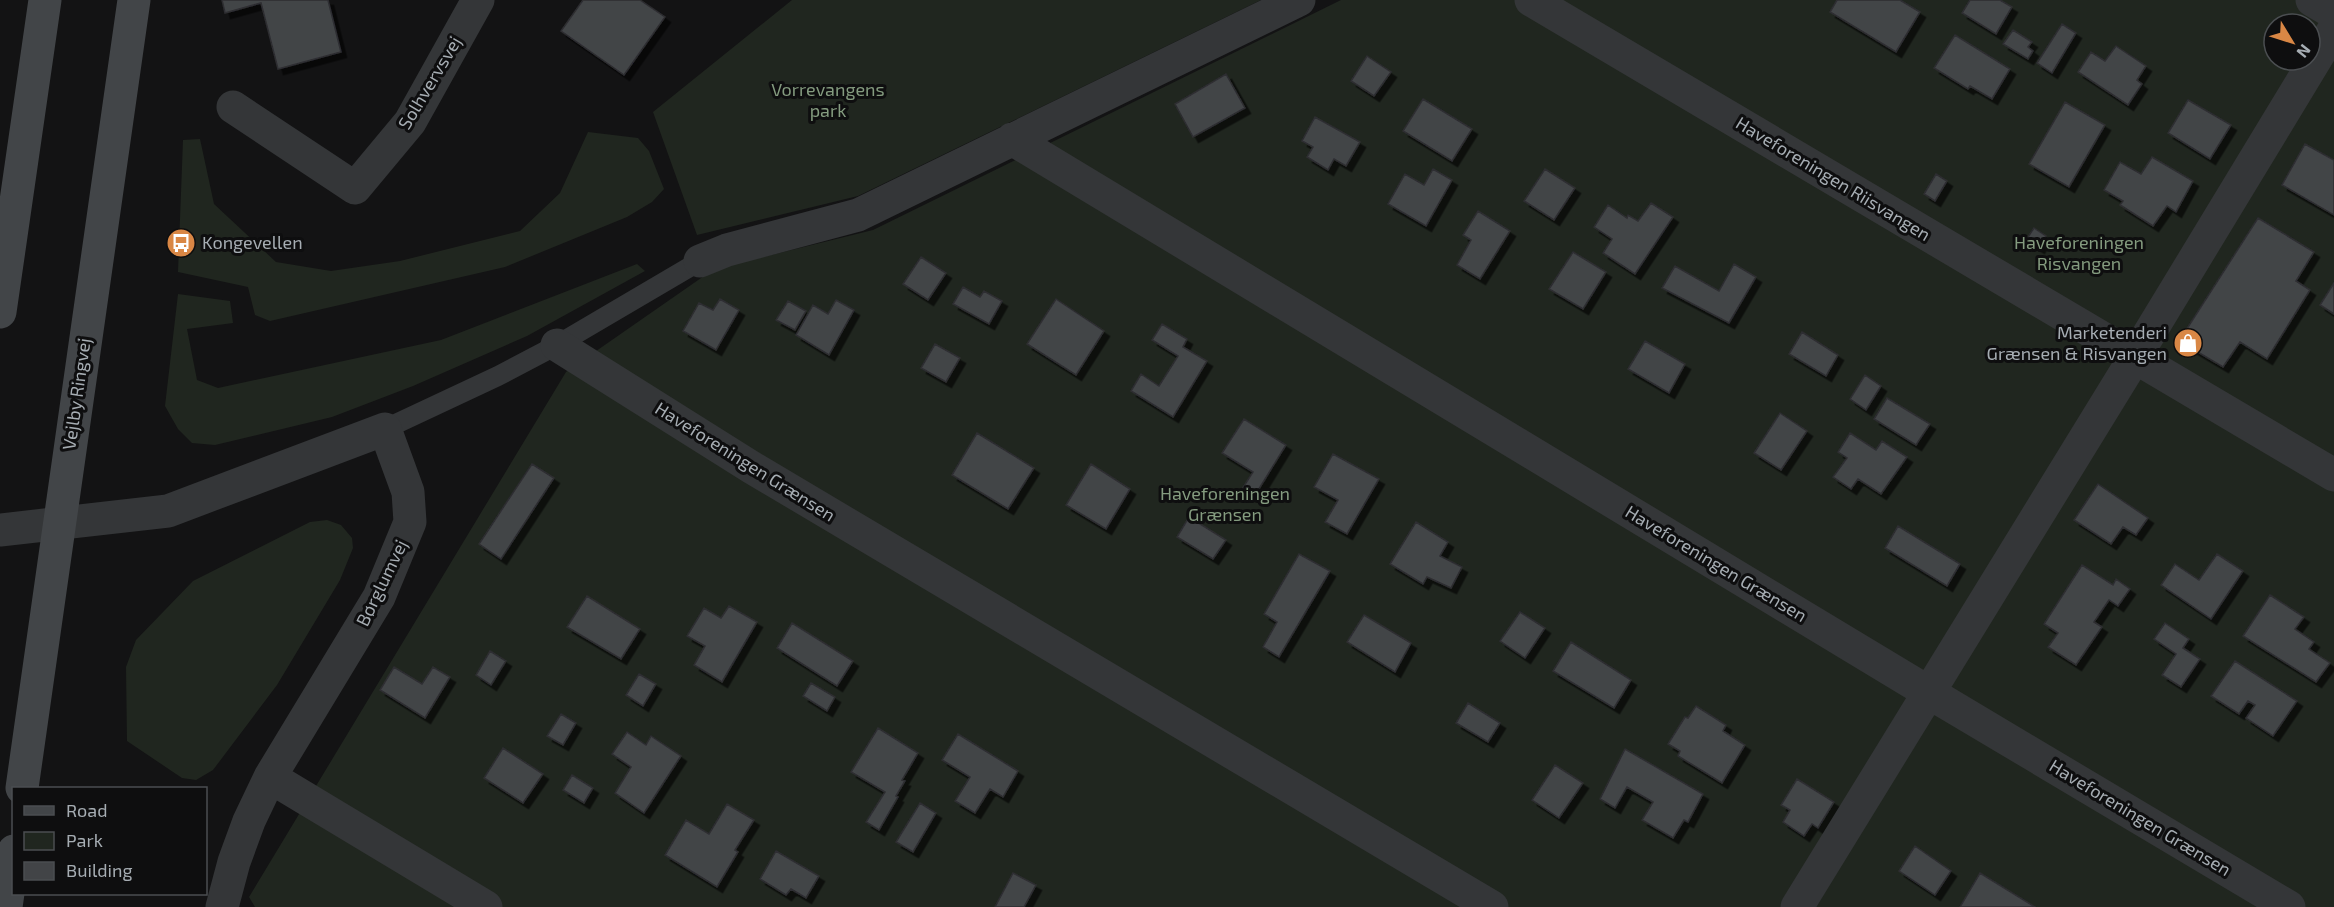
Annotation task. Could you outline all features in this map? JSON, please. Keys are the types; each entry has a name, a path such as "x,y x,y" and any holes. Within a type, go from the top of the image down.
{"main road":[{"path":"0,312 45,0"},
{"name":"Vejlby Ringvej","path":"22,787 134,0"},
{"path":"6,907 12,865"}],"street":[{"name":"Solhvervsvej","path":"233,107 355,188 410,122 478,0"},
{"path":"700,261 727,250 858,215 1299,0"},
{"name":"Haveforeningen Riisvangen","path":"1531,0 2334,475"},
{"path":"2312,0 2334,13"},
{"path":"1797,907 2334,29"},
{"name":"Haveforeningen Grænsen","path":"1012,139 1928,692 2289,907"},
{"name":"Haveforeningen Grænsen","path":"557,345 761,473 1492,907"},
{"path":"0,530 168,511 385,429"},
{"name":"Børglumvej","path":"222,907 234,862 249,820 270,777 379,597 400,551 410,522 408,492 385,429"},
{"path":"270,777 486,907"}],"lane":[{"path":"385,429 498,376 557,345 700,261"}],"green space":[{"name":"Vorrevangens park","path":"792,0 1261,0 858,196 697,235 653,112"},
{"name":"Haveforeningen Grænsen","path":"1341,0 2334,0 2334,907 255,907 249,897 566,372 714,269 873,230"},
{"path":"588,132 638,138 649,151 664,189 652,202 627,217 505,267 270,321 255,315 248,287 178,272 183,140 200,139 214,204 276,262 331,271 400,261 520,231 560,193"},
{"path":"637,264 645,271 527,336 413,386 332,417 215,445 192,443 178,429 165,406 178,294 230,301 233,323 187,329 197,380 218,388 441,340"},
{"path":"327,520 341,525 352,538 353,548 340,580 277,685 213,770 196,780 182,778 127,741 126,667 136,640 193,581 310,522"}],"building":[{"path":"222,0 328,0 341,52 278,69 261,3 225,13"},
{"path":"583,0 640,0 665,17 624,75 561,31"},
{"path":"1837,0 1900,0 1920,12 1896,52 1830,12"},
{"path":"1970,0 2000,0 2012,7 1996,34 1962,13"},
{"path":"2062,24 2076,33 2052,73 2037,63"},
{"path":"2013,30 2032,42 2028,47 2033,51 2028,59 2003,44"},
{"path":"1955,35 2010,69 1992,99 1970,86 1968,89 1934,68"},
{"path":"2116,46 2146,66 2137,80 2142,84 2128,105 2078,72 2091,52 2105,61"},
{"path":"1367,56 1391,72 1374,96 1351,81"},
{"path":"1226,74 1245,108 1193,137 1175,104"},
{"path":"1423,99 1472,129 1452,161 1403,131"},
{"path":"2188,100 2231,125 2210,159 2168,133"},
{"path":"2065,102 2105,125 2069,187 2029,164"},
{"path":"1315,117 1360,142 1346,166 1334,159 1328,170 1307,157 1313,147 1302,141"},
{"path":"2305,144 2334,160 2334,215 2282,185"},
{"path":"2152,157 2193,181 2176,212 2167,206 2153,226 2120,205 2123,201 2104,190 2120,162 2141,174"},
{"path":"1433,169 1452,180 1426,226 1388,204 1405,174 1424,185"},
{"path":"1545,169 1575,188 1554,220 1524,201"},
{"path":"1936,174 1947,181 1935,201 1924,194"},
{"path":"1651,203 1673,217 1635,274 1603,253 1612,239 1594,227 1608,205 1627,218 1628,215 1638,221"},
{"path":"1478,211 1510,231 1480,279 1457,265 1471,240 1463,235"},
{"path":"2258,218 2314,252 2296,281 2310,290 2267,359 2240,342 2223,367 2179,341"},
{"path":"2034,228 2046,236 2039,248 2026,240"},
{"path":"1573,252 1606,272 1583,309 1549,289"},
{"path":"921,257 946,273 928,300 903,284"},
{"path":"1734,264 1756,277 1729,323 1662,288 1675,266 1719,291"},
{"path":"2334,283 2334,314 2320,305"},
{"path":"963,287 980,297 984,291 1002,301 989,324 953,304"},
{"path":"720,299 739,310 716,350 683,331 699,303 713,310"},
{"path":"1056,299 1104,331 1076,375 1027,344"},
{"path":"836,300 854,310 829,355 796,335 813,305 828,314"},
{"path":"788,301 806,311 795,330 776,320"},
{"path":"1162,324 1187,339 1183,347 1207,361 1173,417 1131,391 1141,374 1159,386 1178,356 1152,340"},
{"path":"1802,332 1838,355 1826,376 1789,354"},
{"path":"1645,341 1685,364 1669,393 1628,369"},
{"path":"935,344 960,358 946,382 921,368"},
{"path":"1865,375 1881,386 1866,410 1850,399"},
{"path":"1887,398 1930,424 1916,445 1874,419"},
{"path":"1780,413 1807,431 1781,470 1754,453"},
{"path":"1244,419 1286,445 1254,497 1242,489 1253,472 1222,453"},
{"path":"977,433 1034,468 1008,509 952,475"},
{"path":"1850,433 1876,450 1882,441 1907,457 1881,494 1858,479 1851,489 1833,477 1847,458 1838,452"},
{"path":"1333,454 1379,479 1347,534 1325,522 1338,500 1314,487"},
{"path":"532,464 554,478 501,559 479,544"},
{"path":"1091,464 1130,489 1106,529 1066,505"},
{"path":"2098,484 2148,518 2136,535 2123,527 2111,544 2074,520"},
{"path":"1189,517 1226,540 1213,559 1177,537"},
{"path":"1416,522 1448,542 1440,556 1462,567 1451,588 1427,577 1423,584 1390,564"},
{"path":"1898,526 1960,564 1947,586 1885,548"},
{"path":"1299,554 1330,571 1279,657 1263,647 1277,622 1264,614"},
{"path":"2217,554 2243,571 2211,619 2161,585 2175,564 2199,580"},
{"path":"2082,565 2113,585 2116,579 2130,589 2118,606 2109,600 2094,622 2102,627 2076,665 2048,647 2058,633 2044,624"},
{"path":"2270,595 2304,617 2295,629 2314,642 2309,649 2330,663 2316,682 2243,636"},
{"path":"587,596 640,629 621,659 567,627"},
{"path":"729,606 757,622 722,682 694,665 705,646 687,636 704,608 721,618"},
{"path":"1520,612 1545,628 1525,658 1500,641"},
{"path":"1364,615 1411,643 1395,672 1347,642"},
{"path":"792,623 853,661 837,686 777,648"},
{"path":"2165,623 2189,639 2183,648 2200,659 2181,687 2162,675 2176,654 2154,639"},
{"path":"1571,642 1631,680 1614,708 1553,671"},
{"path":"490,651 506,661 491,685 476,675"},
{"path":"2235,661 2297,701 2273,736 2246,718 2255,705 2248,701 2239,714 2211,696"},
{"path":"394,667 422,684 433,667 450,677 425,718 380,690"},
{"path":"639,674 656,684 643,706 626,695"},
{"path":"811,683 835,697 827,711 803,696"},
{"path":"1468,703 1500,723 1488,742 1456,723"},
{"path":"1696,706 1726,725 1723,731 1745,745 1722,783 1678,756 1680,751 1668,744 1685,717 1688,718"},
{"path":"561,714 576,723 563,745 547,736"},
{"path":"878,728 918,753 902,780 905,781 896,796 898,797 879,830 866,822 885,792 851,772"},
{"path":"627,732 646,745 651,736 681,756 644,813 615,793 631,767 612,754"},
{"path":"958,734 1018,771 1003,797 990,789 975,813 955,801 970,777 942,760"},
{"path":"503,748 543,774 523,803 484,778"},
{"path":"1625,749 1703,794 1688,822 1684,820 1673,838 1642,820 1653,802 1627,787 1615,808 1600,799"},
{"path":"1555,765 1583,783 1559,818 1532,800"},
{"path":"572,775 593,788 584,803 563,790"},
{"path":"1797,779 1834,802 1818,828 1812,824 1804,836 1783,822 1790,810 1781,805"},
{"path":"920,803 936,813 913,852 896,842"},
{"path":"727,804 754,820 735,850 738,852 717,887 665,855 686,820 709,834"},
{"path":"1915,846 1951,871 1935,895 1899,871"},
{"path":"776,851 819,876 806,898 791,889 786,895 760,879"},
{"path":"1013,873 1036,885 1024,907 995,907"},
{"path":"1980,873 2035,907 1960,907"}],"place":[{"name":"Kongevellen","path":"181,243"},
{"name":"Marketenderi Grænsen & Risvangen","path":"2188,343"}],"park label":[{"name":"Haveforeningen Risvangen","path":"2079,253"}]}
